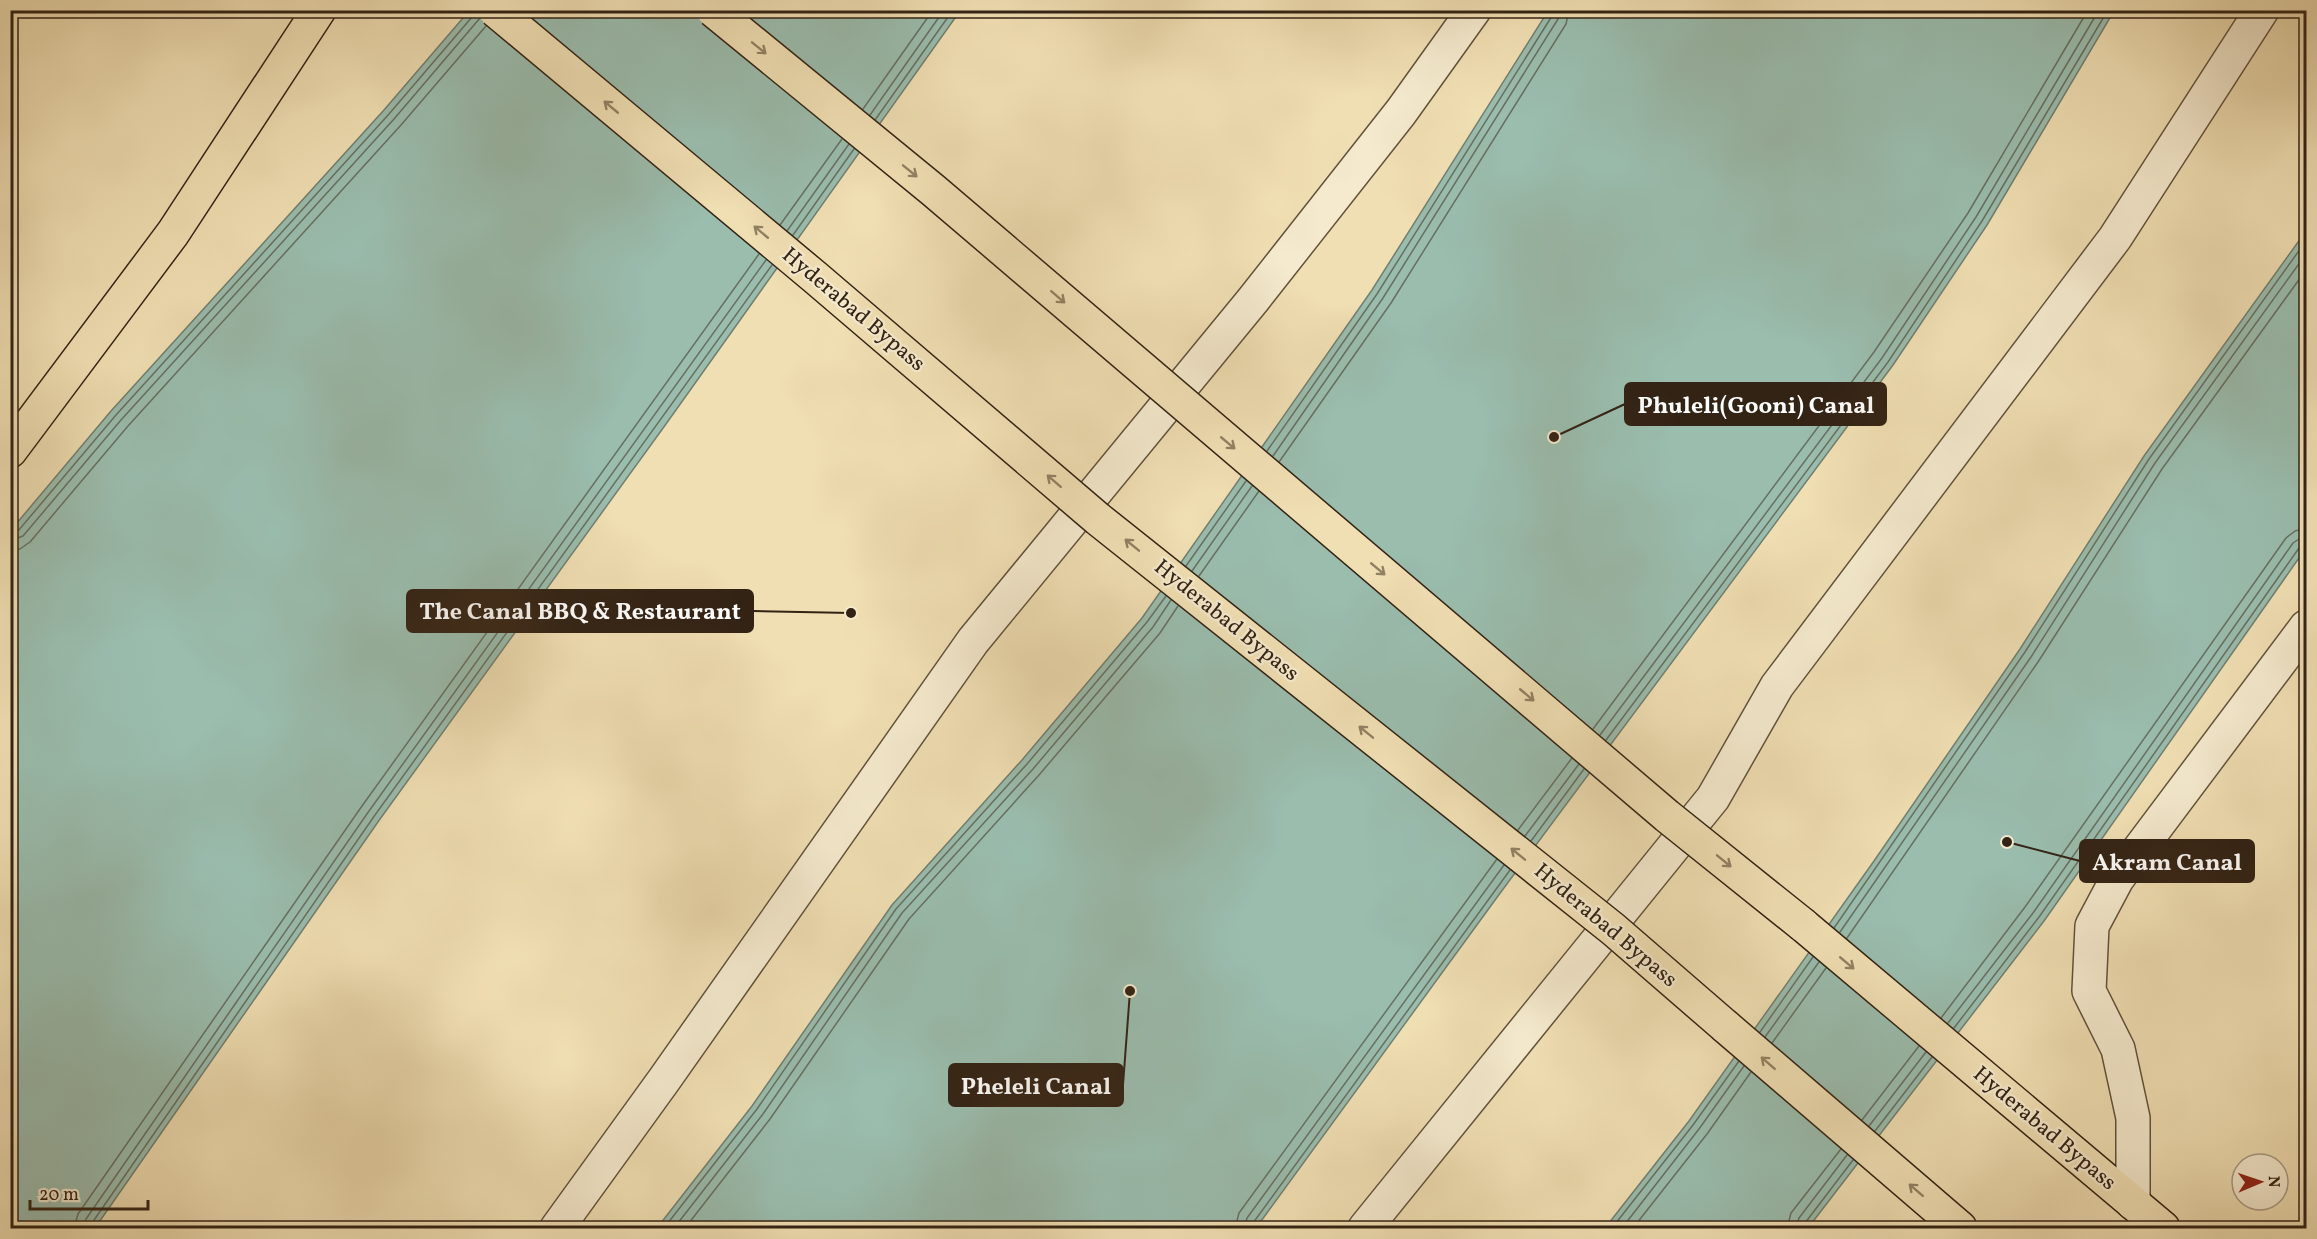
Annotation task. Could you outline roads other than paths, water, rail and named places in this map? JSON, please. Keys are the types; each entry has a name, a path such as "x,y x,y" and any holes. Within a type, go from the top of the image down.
{"main road":[{"path":"10,451 173,233 319,10"},
{"name":"Hyderabad Bypass","path":"495,10 816,278 1098,519 1613,929 1960,1228"},
{"name":"Hyderabad Bypass","path":"713,10 933,190 1667,816 1803,925 2163,1228"}],"street":[{"path":"557,1228 973,641 1253,300 1401,112 1474,10"},
{"path":"1365,1228 1713,798 1777,686 2115,238 2262,10"},
{"path":"2133,1203 2133,1118 2118,1049 2090,991 2092,926 2116,879 2307,627"}],"water":[{"path":"469,11 960,11 666,424 380,819 95,1228 11,1228 11,530 111,411 384,110"},
{"path":"1548,11 2114,11 1987,225 1893,365 1498,896 1256,1228 657,1228 752,1106 892,905 1022,760 1142,618 1372,290"},
{"path":"2306,231 2306,548 2044,921 1808,1228 1605,1228 1689,1121 1874,861 2020,649 2144,456"}],"place":[{"name":"Phuleli(Gooni) Canal","path":"1554,437"},
{"name":"The Canal BBQ & Restaurant","path":"851,613"},
{"name":"Akram Canal","path":"2007,842"},
{"name":"Pheleli Canal","path":"1130,991"}]}
